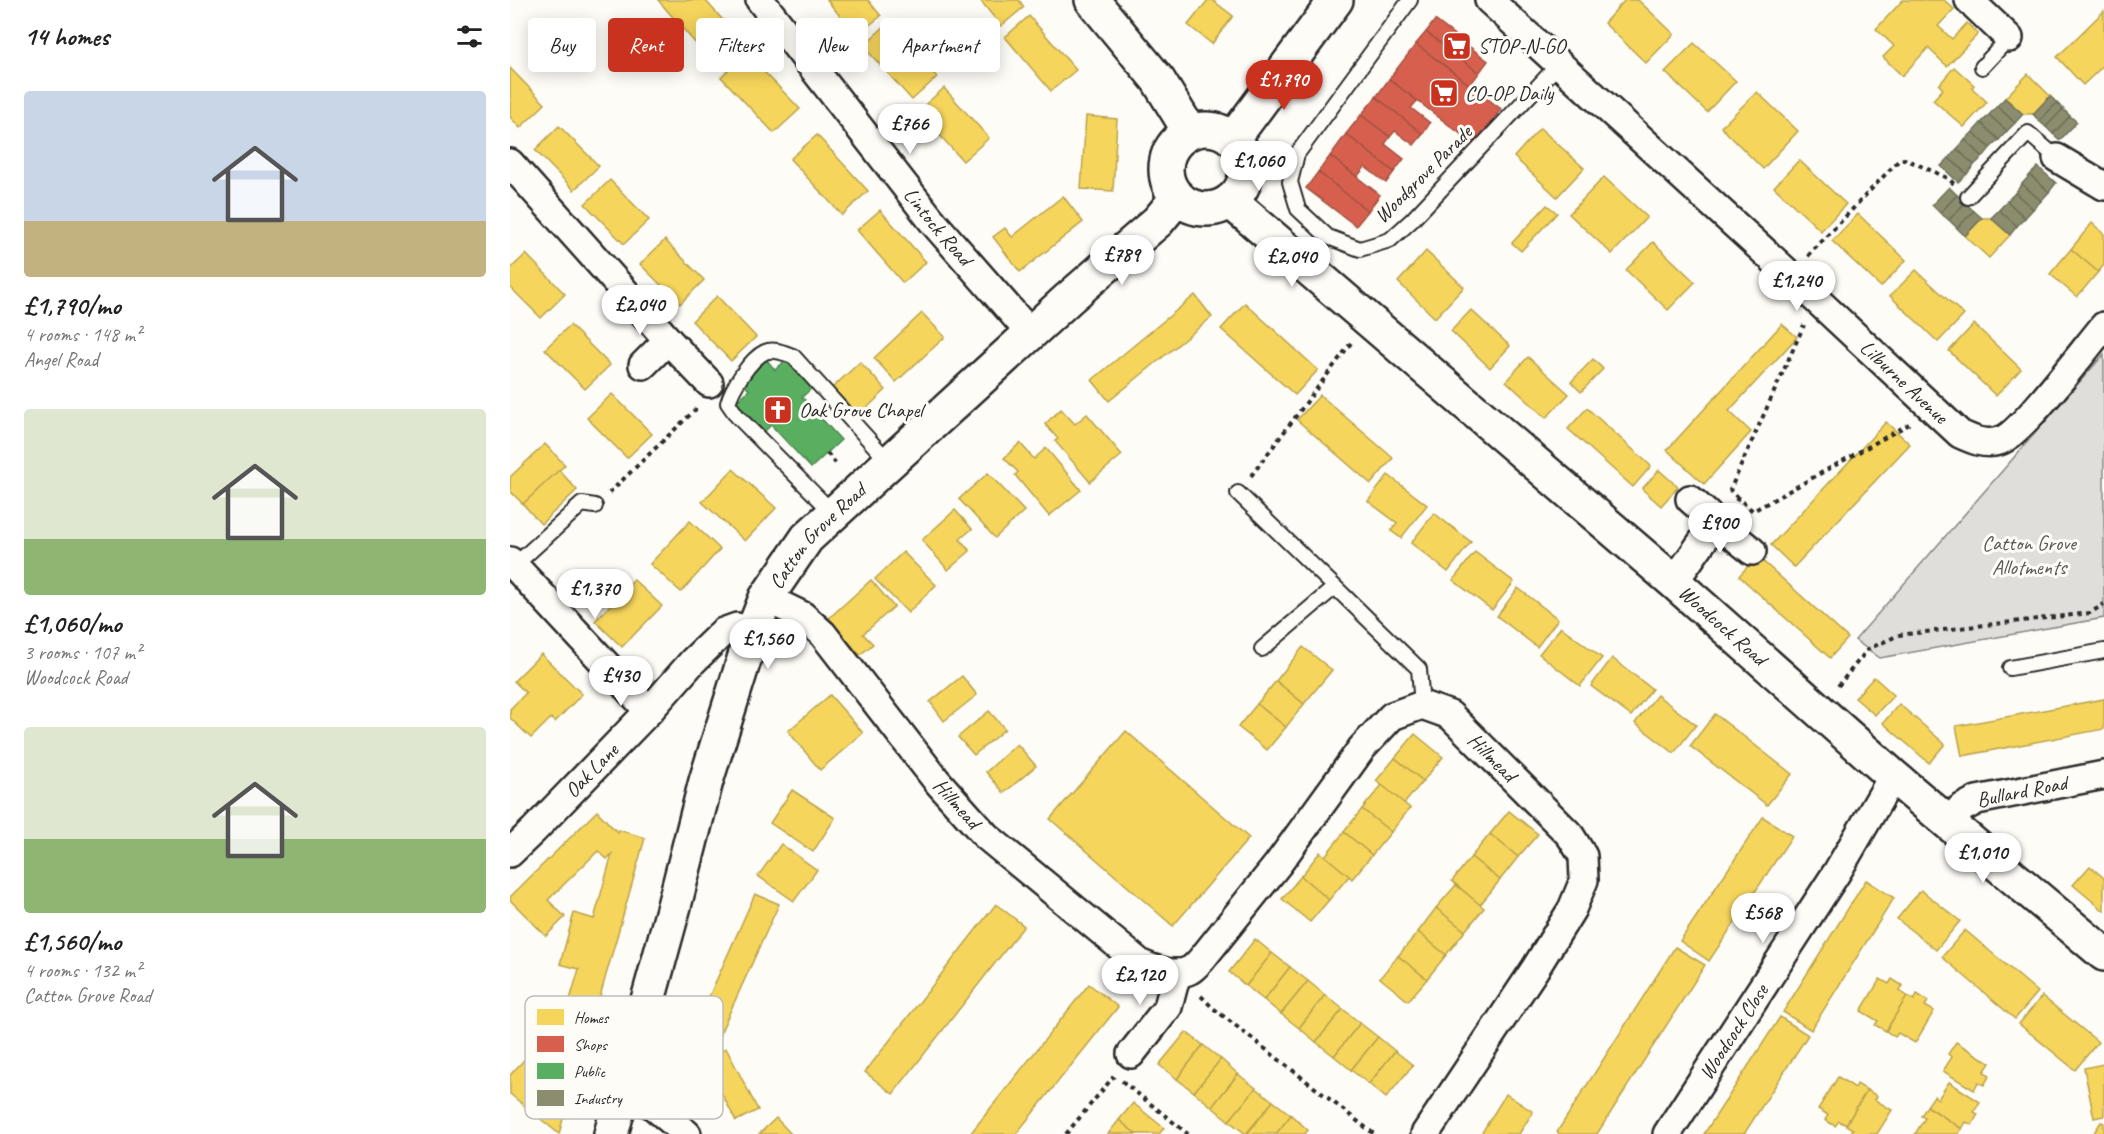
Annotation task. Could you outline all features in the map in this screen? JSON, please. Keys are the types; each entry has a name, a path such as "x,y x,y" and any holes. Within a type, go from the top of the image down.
{"street":[{"name":"Lintock Road","path":"760,0 933,222 1031,334"},
{"path":"1092,0 1158,80 1190,132"},
{"path":"1233,139 1336,0"},
{"name":"Lilburne Avenue","path":"1489,0 1820,302 1960,434 1977,443 2001,441 2025,422 2104,326"},
{"path":"1969,0 2009,38"},
{"path":"1205,129 1220,131 1233,139 1245,159 1246,171 1239,193 1218,208 1203,209 1190,206 1170,187 1167,162 1171,150 1179,139 1190,132 1205,129"},
{"path":"2057,158 2104,186"},
{"path":"510,163 709,383"},
{"name":"Catton Grove Road","path":"648,996 706,782 753,631 766,598 807,538 1068,299 1158,221 1178,197"},
{"name":"Woodcock Road","path":"1230,201 1674,582 1893,776 2104,954"},
{"path":"643,364 668,340"},
{"path":"1690,499 1752,551"},
{"path":"1674,582 1716,522"},
{"path":"512,563 649,711"},
{"name":"Hillmead","path":"766,598 803,616 823,634 937,781 986,836 1141,964 1158,971 1177,973"},
{"name":"Oak Lane","path":"510,852 534,830 723,632 737,627 753,631"},
{"path":"1131,1054 1168,1007 1177,973 1190,970 1202,960 1278,864 1362,748 1392,716 1422,705"},
{"name":"Hillmead","path":"1422,705 1450,715 1570,835 1583,856 1584,880 1572,909 1541,959 1425,1134"},
{"name":"Bullard Road","path":"1950,823 1960,809 1977,801 2104,775"},
{"name":"Woodcock Close","path":"1667,1134 1837,872 1893,776"},
{"name":"Catton Grove Road","path":"611,1134 615,1119"},
{"path":"669,1119 687,1134"}],"lane":[{"name":"Woodgrove Parade","path":"1410,0 1297,154 1290,182 1298,209 1328,237 1360,249 1390,240 1558,65"},
{"path":"1982,67 2009,38"},
{"path":"1968,197 2028,133 2057,158"},
{"path":"833,513 737,416 728,403 730,393 741,375 764,352 778,350 793,356 889,462"},
{"path":"1238,493 1419,669 1422,705"},
{"path":"512,563 582,504 595,506"},
{"path":"1262,649 1335,587"},
{"path":"2010,668 2104,651"}],"path":[{"path":"1790,275 1899,160 1905,159 1948,178 1953,183"},
{"path":"1820,302 1808,316 1730,490 1738,498 1753,511 1919,418 1931,407"},
{"path":"1238,493 1368,321"},
{"path":"595,506 706,399 709,383"},
{"path":"1716,522 1738,498"},
{"path":"1819,711 1868,649 1899,635 2090,613 2104,604"},
{"path":"1177,973 1213,1008 1374,1134"},
{"path":"1066,1134 1115,1075 1188,1134"}],"green space":[{"name":"Catton Grove Allotments","path":"2104,354 2104,618 1880,658 1855,640"}],"building: Homes":[{"path":"658,0 705,0 721,18 696,18 696,44 684,30 684,18 674,18"},
{"path":"827,0 868,0 881,16 868,26 868,18 842,18"},
{"path":"980,0 1019,0 1024,7 1001,26 1000,18 995,18"},
{"path":"1208,0 1212,0 1233,16 1212,44 1188,25"},
{"path":"1625,0 1638,0 1674,34 1646,63 1604,23"},
{"path":"1903,0 1944,0 1954,9 1938,26 1952,39 1967,23 1978,34 1947,66 1928,48 1902,76 1883,57 1894,46 1876,29"},
{"path":"2104,11 2104,65 2083,85 2057,57"},
{"path":"1029,16 1076,70 1051,91 1005,37"},
{"path":"880,30 880,65 868,52 868,41"},
{"path":"1694,43 1736,81 1707,112 1665,72"},
{"path":"1954,67 1974,85 1972,88 1987,102 1964,127 1933,100 1943,89 1939,85"},
{"path":"510,68 545,104 520,128 510,117"},
{"path":"726,72 764,72 800,109 774,133 721,77"},
{"path":"887,72 932,72 937,77 912,100"},
{"path":"2028,74 2050,96 2033,114 2023,114 2005,98"},
{"path":"944,88 989,138 963,161 918,111"},
{"path":"1757,92 1798,131 1763,169 1721,127"},
{"path":"1086,116 1117,119 1113,191 1081,189"},
{"path":"559,126 599,166 574,190 535,150"},
{"path":"1540,128 1584,168 1557,197 1514,157"},
{"path":"817,135 868,191 842,215 790,159"},
{"path":"1799,160 1846,204 1821,231 1774,187"},
{"path":"1604,177 1647,217 1612,254 1569,214"},
{"path":"610,180 649,220 624,244 585,204"},
{"path":"1063,196 1083,222 1020,272 993,237 1005,228 1012,237"},
{"path":"1547,205 1557,213 1521,251 1512,243"},
{"path":"880,210 926,262 903,283 857,230"},
{"path":"1858,214 1906,260 1881,287 1832,241"},
{"path":"1982,218 1991,218 2010,235 1989,258 1965,236"},
{"path":"2092,223 2104,234 2104,265 2098,272 2071,249"},
{"path":"665,240 704,280 680,304 640,264"},
{"path":"1653,242 1695,282 1668,310 1626,270"},
{"path":"2071,249 2098,272 2077,297 2050,274"},
{"path":"1426,251 1464,287 1435,318 1398,282"},
{"path":"526,254 565,294 541,318 510,287 510,269"},
{"path":"1916,270 1964,315 1938,342 1890,296"},
{"path":"1195,295 1212,317 1109,401 1092,380"},
{"path":"717,296 756,337 731,361 692,321"},
{"path":"1245,303 1318,370 1295,395 1221,329"},
{"path":"1471,310 1510,346 1490,368 1451,331"},
{"path":"922,313 945,337 896,382 874,358"},
{"path":"1782,324 1797,337 1729,411 1751,432 1704,484 1667,450"},
{"path":"1974,324 2021,369 1996,396 1949,351"},
{"path":"570,325 610,365 585,389 545,349"},
{"path":"1528,357 1569,394 1546,418 1506,381"},
{"path":"1593,359 1603,369 1581,392 1571,382"},
{"path":"860,362 886,390 858,416 832,388"},
{"path":"612,394 652,434 627,458 587,418"},
{"path":"1320,395 1393,458 1371,484 1297,420"},
{"path":"1587,408 1651,466 1633,487 1568,429"},
{"path":"1061,409 1075,424 1087,414 1122,455 1090,482 1055,441 1058,439 1045,424"},
{"path":"1886,422 1910,444 1794,567 1771,545"},
{"path":"1020,443 1034,459 1046,448 1081,490 1049,516 1015,475 1018,472 1004,458"},
{"path":"545,444 565,465 523,504 510,491 510,477"},
{"path":"733,469 776,508 745,541 702,502"},
{"path":"559,470 577,490 541,524 523,504"},
{"path":"1659,470 1678,487 1661,506 1642,489"},
{"path":"988,473 1024,511 995,538 959,499"},
{"path":"1388,475 1427,505 1401,538 1391,531 1397,523 1368,501"},
{"path":"955,510 972,529 960,539 970,551 948,570 922,540"},
{"path":"1434,513 1471,542 1448,572 1411,543"},
{"path":"690,521 720,549 681,592 650,564"},
{"path":"903,552 936,585 908,613 875,579"},
{"path":"1475,552 1514,582 1492,610 1453,580"},
{"path":"1757,556 1848,638 1830,658 1739,576"},
{"path":"634,580 662,606 622,647 595,621"},
{"path":"871,580 894,607 863,634 873,644 860,655 828,619"},
{"path":"1518,588 1558,619 1537,647 1497,616"},
{"path":"1561,627 1602,658 1580,686 1539,654"},
{"path":"1303,647 1332,670 1304,704 1276,681"},
{"path":"541,654 582,694 555,722 551,718 531,738 510,718 510,709 526,693 514,681"},
{"path":"1612,658 1652,689 1631,716 1591,686"},
{"path":"962,676 977,695 944,721 930,702"},
{"path":"1874,677 1894,695 1875,715 1855,698"},
{"path":"1276,681 1304,704 1286,727 1257,704"},
{"path":"830,695 863,733 820,770 788,731"},
{"path":"1657,695 1696,725 1674,753 1635,723"},
{"path":"2104,699 2104,729 1962,756 1956,726"},
{"path":"1257,704 1286,727 1267,750 1238,727"},
{"path":"1899,704 1945,744 1929,763 1883,723"},
{"path":"989,711 1005,729 974,755 958,737"},
{"path":"1715,714 1792,774 1767,805 1690,746"},
{"path":"1126,731 1249,838 1173,926 1050,819"},
{"path":"1415,734 1443,757 1423,781 1395,758"},
{"path":"1017,744 1036,766 1004,793 986,772"},
{"path":"1395,758 1423,781 1404,804 1376,781"},
{"path":"1382,785 1410,808 1391,832 1362,809"},
{"path":"792,790 835,818 813,852 770,823"},
{"path":"1362,809 1391,832 1372,855 1344,832"},
{"path":"597,811 618,833 619,830 645,838 600,996 571,996 579,969 560,964 574,913 594,919 612,854 607,859 598,851 548,900 565,917 546,936 510,900 510,897"},
{"path":"1509,811 1538,834 1518,857 1490,834"},
{"path":"1763,817 1792,836 1709,961 1680,941"},
{"path":"1344,832 1372,855 1352,879 1325,856"},
{"path":"1490,834 1518,857 1500,880 1471,857"},
{"path":"781,844 817,870 794,901 758,876"},
{"path":"1320,852 1349,876 1329,900 1301,876"},
{"path":"1471,857 1500,880 1480,905 1452,881"},
{"path":"2090,866 2104,878 2104,911 2073,885"},
{"path":"1301,876 1329,900 1310,922 1282,899"},
{"path":"1866,880 1894,898 1811,1030 1783,1012"},
{"path":"1456,885 1484,908 1465,931 1436,908"},
{"path":"1921,890 1960,921 1936,950 1897,919"},
{"path":"755,894 779,904 723,1027 723,996 709,996"},
{"path":"996,904 1024,926 893,1094 865,1072"},
{"path":"1436,908 1465,931 1446,955 1418,932"},
{"path":"1965,930 2038,992 2015,1019 1942,957"},
{"path":"1418,932 1446,955 1427,979 1398,956"},
{"path":"1255,939 1272,953 1246,986 1229,972"},
{"path":"1675,947 1705,965 1597,1134 1560,1134 1557,1132"},
{"path":"1272,953 1290,967 1264,1000 1246,986"},
{"path":"1398,956 1427,979 1408,1001 1380,978"},
{"path":"1290,967 1308,981 1281,1014 1264,1000"},
{"path":"1880,979 1889,984 1892,979 1903,986 1899,991 1907,996 1886,1031 1875,1025 1878,1021 1861,1011"},
{"path":"1308,981 1325,995 1299,1028 1281,1014"},
{"path":"1089,984 1118,1007 1016,1134 970,1134"},
{"path":"1917,994 1928,1001 1925,1006 1934,1011 1915,1043 1898,1033 1895,1037 1886,1031 1907,996 1914,1000"},
{"path":"1325,995 1343,1009 1316,1042 1299,1028"},
{"path":"2042,996 2098,1042 2075,1070 2019,1024"},
{"path":"1343,1009 1360,1023 1334,1056 1316,1042"},
{"path":"1780,1017 1808,1035 1744,1134 1704,1134"},
{"path":"1360,1023 1378,1037 1351,1070 1334,1056"},
{"path":"1186,1032 1203,1045 1177,1079 1159,1065"},
{"path":"1378,1037 1395,1051 1369,1084 1351,1070"},
{"path":"1956,1042 1990,1063 1984,1072 1990,1075 1984,1085 1978,1082 1974,1090 1943,1071 1952,1057 1948,1054"},
{"path":"1203,1045 1221,1059 1194,1092 1177,1079"},
{"path":"726,1048 758,1110 736,1121 723,1096 723,1050"},
{"path":"1395,1051 1413,1065 1386,1098 1369,1084"},
{"path":"525,1059 525,1106 510,1094 510,1075"},
{"path":"1221,1059 1238,1074 1212,1107 1194,1092"},
{"path":"2104,1064 2104,1116 2094,1118 2084,1068"},
{"path":"1238,1074 1256,1088 1229,1121 1212,1107"},
{"path":"1838,1077 1855,1088 1857,1084 1867,1090 1846,1125 1839,1121 1835,1126 1825,1120 1828,1115 1818,1109"},
{"path":"1949,1082 1980,1102 1974,1112 1978,1114 1972,1125 1966,1122 1962,1129 1927,1106 1934,1096 1938,1099"},
{"path":"1256,1088 1273,1101 1246,1134 1229,1121"},
{"path":"1867,1090 1877,1096 1875,1100 1892,1110 1877,1134 1850,1134 1853,1129 1846,1125"},
{"path":"1506,1094 1533,1112 1519,1134 1481,1134"},
{"path":"1273,1101 1291,1115 1276,1134 1247,1134"},
{"path":"1133,1103 1164,1128 1159,1134 1136,1134 1119,1120"},
{"path":"1927,1106 1962,1129 1958,1134 1915,1134 1925,1118 1921,1116"},
{"path":"1291,1115 1308,1130 1305,1134 1276,1134"},
{"path":"776,1118 791,1134 759,1134"},
{"path":"541,1119 563,1119 559,1134"},
{"path":"1119,1120 1136,1134 1108,1134"},
{"path":"2101,1122 2104,1123 2104,1134 2093,1134"}],"building: Shops":[{"name":"STOP-N-GO","path":"1435,20 1488,61 1479,73 1426,32"},
{"path":"1426,32 1479,73 1470,85 1416,44"},
{"name":"CO-OP Daily","path":"1416,44 1501,109 1475,145 1389,79"},
{"path":"1389,79 1417,101 1411,108 1430,123 1423,134 1376,97"},
{"path":"1376,97 1423,134 1414,145 1395,131 1390,137 1361,115"},
{"path":"1361,115 1390,137 1385,144 1404,159 1394,172 1346,134"},
{"path":"1346,134 1394,172 1386,183 1365,167 1357,177 1330,156"},
{"path":"1330,156 1380,195 1368,211 1318,172"},
{"path":"1318,172 1368,211 1356,226 1306,188"}],"building: Public":[{"name":"Oak Grove Chapel","path":"766,359 775,370 786,360 812,388 802,397 841,440 811,468 771,425 764,432 736,402 749,390 742,382"}],"building: Industry":[{"path":"2050,96 2057,103 2039,121 2033,114"},
{"path":"2005,98 2023,114 2015,123 1997,106"},
{"path":"2057,103 2063,109 2046,127 2039,121"},
{"path":"1997,106 2015,123 2007,131 1989,115"},
{"path":"2063,109 2070,116 2053,134 2046,127"},
{"path":"1989,115 2007,131 1999,140 1981,123"},
{"path":"2070,116 2077,122 2060,140 2053,134"},
{"path":"1981,123 1999,140 1990,148 1973,132"},
{"path":"1973,132 1990,148 1983,157 1965,140"},
{"path":"1965,140 1983,157 1974,165 1957,149"},
{"path":"1957,149 1974,165 1967,174 1949,158"},
{"path":"1949,158 1967,174 1958,182 1941,166"},
{"path":"2038,167 2056,183 2049,192 2030,175"},
{"path":"2030,175 2049,192 2041,201 2022,184"},
{"path":"2022,184 2041,201 2033,209 2015,193"},
{"path":"1949,187 1957,195 1940,213 1932,205"},
{"path":"2015,193 2033,209 2025,218 2007,201"},
{"path":"1957,195 1965,203 1949,220 1940,213"},
{"path":"2007,201 2025,218 2017,226 1999,210"},
{"path":"1965,203 1974,211 1957,228 1949,220"},
{"path":"1999,210 2017,226 2010,235 1991,218"},
{"path":"1974,211 1982,218 1965,236 1957,228"}],"place":[{"name":"STOP-N-GO","path":"1457,46"},
{"name":"CO-OP Daily","path":"1444,93"},
{"name":"Oak Grove Chapel","path":"778,410"}]}
